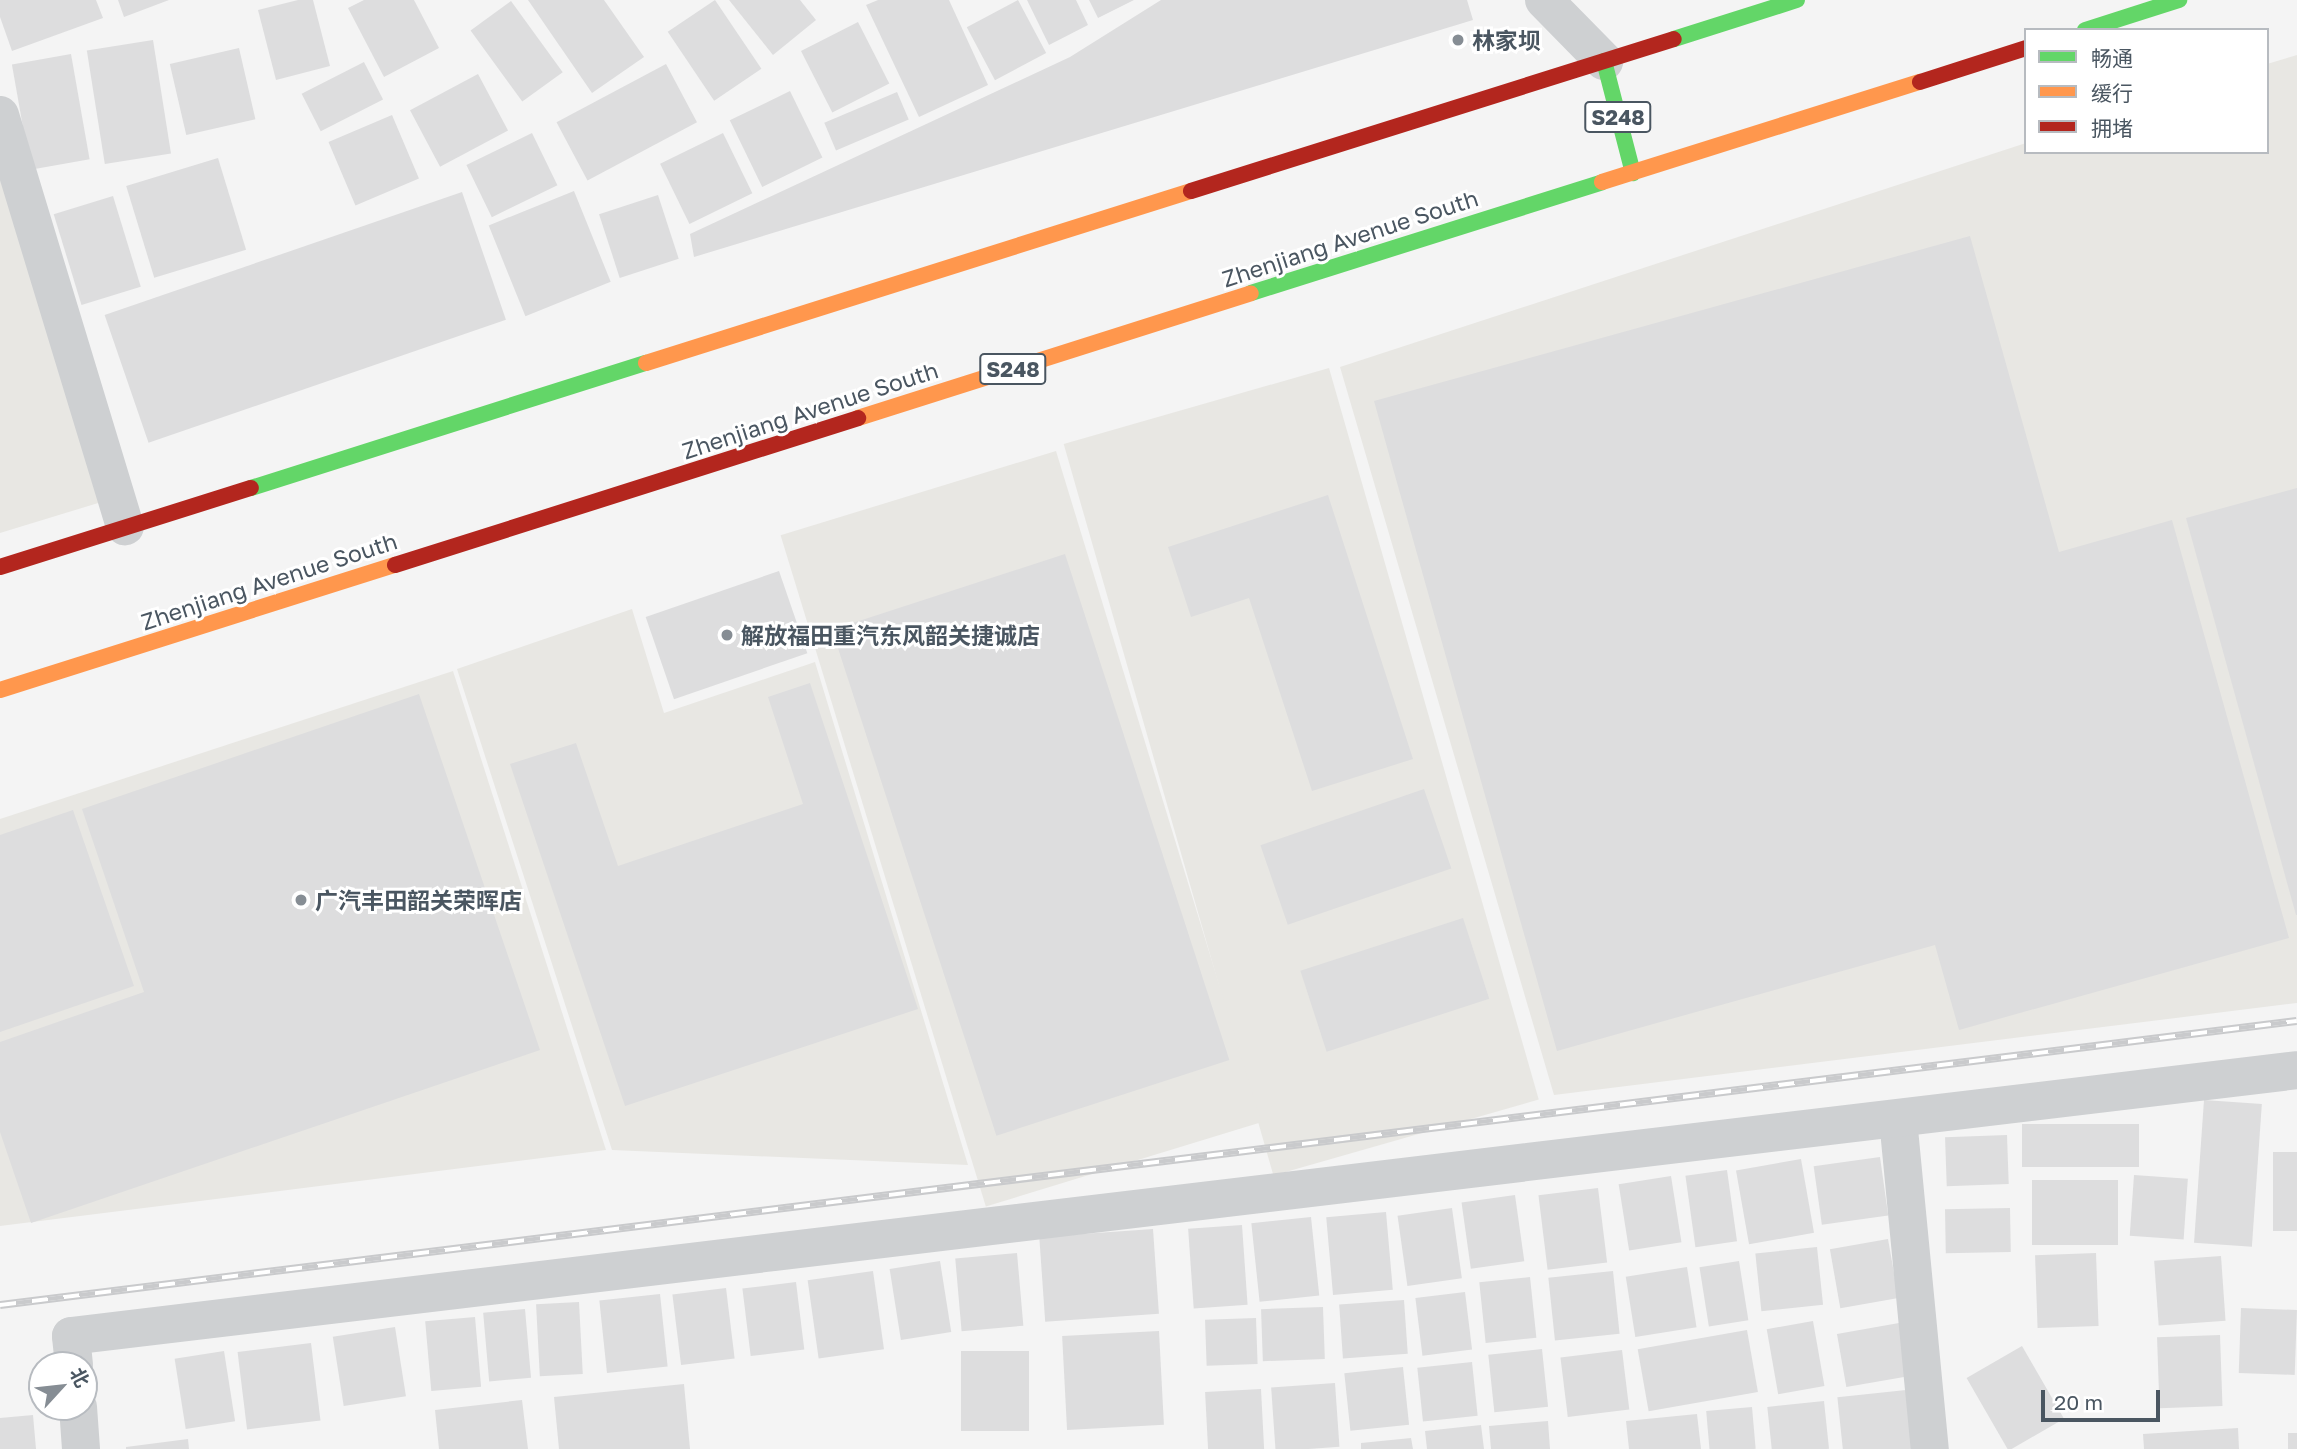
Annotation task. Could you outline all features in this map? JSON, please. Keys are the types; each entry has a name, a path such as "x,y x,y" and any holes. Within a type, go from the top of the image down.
{"main road":[{"name":"S248","path":"0,567 1797,0"},
{"path":"2091,28 2179,0"},
{"name":"Zhenjiang Avenue South","path":"0,690 2024,49"},
{"name":"S248","path":"1604,61 1633,173"}],"street":[{"path":"1544,0 1604,61"},
{"path":"0,116 125,526"},
{"path":"73,1351 71,1336 2297,1070"},
{"path":"1898,1119 1930,1449"},
{"path":"79,1421 81,1449"}],"shaded area":[{"path":"2297,55 2297,1003 1554,1095 1340,367 2024,144 2024,154 2269,154 2269,63"},
{"path":"0,142 108,500 0,533"},
{"path":"1329,368 1539,1100 1273,1176 1064,444"},
{"path":"1056,451 1261,1122 986,1207 781,535"},
{"path":"632,609 664,713 815,662 968,1165 612,1150 457,669"},
{"name":"广汽丰田韶关荣晖店","path":"453,671 606,1150 0,1226 0,819"}],"building":[{"path":"0,0 96,0 103,18 12,51 0,17"},
{"path":"118,0 169,0 124,17"},
{"path":"298,0 313,0 330,66 276,80 258,10"},
{"path":"364,0 414,0 439,48 384,77 348,8"},
{"path":"528,0 604,0 644,57 592,93"},
{"path":"715,0 761,69 714,101 668,32"},
{"path":"729,0 800,0 816,20 773,55"},
{"path":"878,0 949,0 988,85 919,117 866,5"},
{"path":"1018,0 1046,53 995,80 967,27"},
{"path":"1027,0 1076,0 1088,25 1049,45"},
{"path":"1089,0 1134,0 1098,18"},
{"path":"1161,0 1467,0 1473,20 694,257 690,234 1070,57"},
{"path":"511,1 563,72 522,102 471,30"},
{"path":"858,22 889,83 832,113 801,51"},
{"path":"153,40 171,154 105,164 87,50"},
{"path":"239,48 255,119 186,135 170,64"},
{"path":"71,54 90,159 30,170 12,64"},
{"path":"364,62 383,99 321,131 302,94"},
{"path":"666,64 697,122 587,180 557,122"},
{"path":"478,74 508,131 440,167 410,110"},
{"path":"790,91 822,158 762,187 730,120"},
{"path":"897,92 909,120 836,150 824,123"},
{"path":"392,115 419,179 355,205 328,142"},
{"path":"532,133 557,185 492,217 466,165"},
{"path":"723,133 752,193 689,224 660,164"},
{"path":"218,158 246,250 154,278 126,186"},
{"path":"574,191 611,282 525,316 489,225"},
{"path":"462,192 506,320 149,443 105,315"},
{"path":"658,195 679,259 620,278 599,214"},
{"path":"113,196 141,287 81,305 54,214"},
{"path":"1970,236 2059,552 2172,520 2289,938 1959,1030 1935,945 1557,1051 1374,401"},
{"path":"2297,488 2297,915 2296,915 2186,518"},
{"path":"1328,495 1413,759 1312,791 1249,598 1191,617 1168,547"},
{"path":"1065,554 1229,1060 996,1136 832,630"},
{"name":"解放福田重汽东风韶关捷诚店","path":"779,571 807,653 674,699 646,617"},
{"path":"810,683 918,1009 625,1106 510,764 576,743 618,866 803,804 768,697"},
{"name":"广汽丰田韶关荣晖店","path":"419,694 540,1050 31,1223 0,1132 0,1042 144,992 82,809"},
{"path":"1424,789 1451,868 1288,925 1260,845"},
{"path":"73,810 134,986 0,1032 0,835"},
{"path":"1463,918 1489,999 1327,1052 1300,971"},
{"path":"2204,1100 2262,1104 2252,1247 2194,1243"},
{"path":"2022,1124 2139,1124 2139,1167 2022,1167"},
{"path":"2007,1135 2009,1184 1947,1186 1945,1137"},
{"path":"2273,1152 2297,1152 2297,1231 2273,1231"},
{"path":"1880,1157 1888,1215 1822,1225 1814,1166"},
{"path":"1801,1159 1814,1233 1749,1244 1736,1170"},
{"path":"1727,1170 1737,1241 1695,1247 1685,1176"},
{"path":"2134,1175 2188,1179 2184,1240 2130,1236"},
{"path":"1671,1176 1681,1242 1629,1250 1619,1184"},
{"path":"2032,1180 2118,1180 2118,1245 2032,1245"},
{"path":"1598,1188 1607,1262 1548,1270 1538,1195"},
{"path":"1515,1195 1524,1261 1471,1269 1462,1203"},
{"path":"1452,1208 1462,1278 1407,1286 1398,1216"},
{"path":"2010,1208 2011,1252 1946,1253 1945,1209"},
{"path":"1386,1212 1393,1290 1333,1295 1326,1217"},
{"path":"1311,1217 1319,1296 1260,1302 1251,1223"},
{"path":"1242,1225 1248,1305 1194,1309 1188,1229"},
{"path":"1153,1229 1159,1314 1045,1322 1039,1237"},
{"path":"1888,1239 1898,1298 1840,1308 1830,1249"},
{"path":"1817,1247 1823,1305 1761,1311 1755,1253"},
{"path":"1017,1253 1023,1326 962,1331 955,1258"},
{"path":"2096,1253 2099,1326 2038,1328 2035,1255"},
{"path":"2221,1256 2226,1321 2159,1326 2154,1261"},
{"path":"940,1261 951,1332 901,1340 890,1269"},
{"path":"1739,1261 1748,1320 1709,1327 1699,1267"},
{"path":"1687,1267 1697,1327 1635,1337 1626,1277"},
{"path":"873,1271 884,1349 819,1358 808,1280"},
{"path":"1613,1271 1620,1334 1555,1340 1548,1278"},
{"path":"1530,1277 1536,1338 1486,1343 1479,1282"},
{"path":"796,1282 804,1349 751,1356 742,1289"},
{"path":"726,1288 735,1358 681,1365 672,1295"},
{"path":"1465,1292 1472,1350 1422,1356 1415,1298"},
{"path":"660,1294 668,1367 607,1373 599,1300"},
{"path":"1404,1300 1408,1354 1343,1358 1339,1305"},
{"path":"579,1302 583,1374 540,1376 536,1304"},
{"path":"1323,1307 1325,1359 1263,1361 1261,1309"},
{"path":"2241,1308 2297,1310 2295,1375 2239,1373"},
{"path":"525,1309 531,1378 489,1381 483,1313"},
{"path":"475,1317 481,1387 431,1391 425,1321"},
{"path":"1256,1318 1258,1364 1207,1366 1205,1320"},
{"path":"1813,1321 1824,1386 1778,1394 1767,1329"},
{"path":"1899,1323 1908,1376 1846,1387 1837,1334"},
{"path":"395,1327 406,1396 344,1406 333,1337"},
{"path":"1747,1330 1758,1392 1649,1411 1638,1349"},
{"path":"1159,1331 1164,1425 1067,1430 1062,1336"},
{"path":"2220,1335 2222,1406 2160,1408 2157,1337"},
{"path":"311,1343 321,1420 247,1429 238,1352"},
{"path":"2022,1346 2064,1419 2008,1449 1967,1378"},
{"path":"1542,1349 1548,1407 1494,1412 1488,1355"},
{"path":"1622,1350 1629,1410 1568,1417 1560,1358"},
{"path":"224,1351 235,1421 186,1429 175,1359"},
{"path":"961,1351 1029,1351 1029,1431 961,1431"},
{"path":"1472,1362 1478,1416 1423,1421 1417,1368"},
{"path":"1403,1367 1409,1425 1350,1431 1344,1373"},
{"path":"1335,1383 1339,1447 1275,1449 1271,1387"},
{"path":"684,1384 690,1449 559,1449 554,1397"},
{"path":"1261,1389 1264,1449 1208,1449 1205,1392"},
{"path":"1906,1390 1912,1449 1843,1449 1837,1397"},
{"path":"522,1400 528,1449 439,1449 435,1410"},
{"path":"1824,1401 1829,1449 1772,1449 1767,1407"},
{"path":"1752,1407 1756,1449 1709,1449 1706,1411"},
{"path":"1697,1414 1701,1449 1629,1449 1626,1421"},
{"path":"28,1415 28,1421 34,1421 36,1449 0,1449 0,1418"},
{"path":"1548,1421 1550,1449 1491,1449 1489,1426"},
{"path":"1481,1425 1484,1449 1427,1449 1425,1431"},
{"path":"2238,1428 2239,1449 2144,1449 2143,1434"},
{"path":"2288,1433 2297,1433 2297,1449 2288,1449"},
{"path":"1411,1438 1413,1449 1361,1449 1361,1443"},
{"path":"188,1439 189,1449 126,1449 126,1447"}],"railway":[{"path":"0,1305 2297,1021"}],"traffic: fast":[{"path":"1674,39 1797,0"},
{"path":"2091,28 2179,0"},
{"path":"1604,61 1633,173"},
{"path":"1251,293 1602,182"},
{"path":"251,488 646,363"}],"traffic: slow":[{"path":"1602,182 1920,82"},
{"path":"646,363 1191,191"},
{"path":"858,418 1251,293"},
{"path":"0,690 395,565"}],"traffic: jam":[{"path":"1191,191 1674,39"},
{"path":"1920,82 2024,49"},
{"path":"395,565 858,418"},
{"path":"0,567 251,488"}],"place":[{"name":"林家坝","path":"1458,40"},
{"name":"解放福田重汽东风韶关捷诚店","path":"727,635"},
{"name":"广汽丰田韶关荣晖店","path":"301,900"}]}
